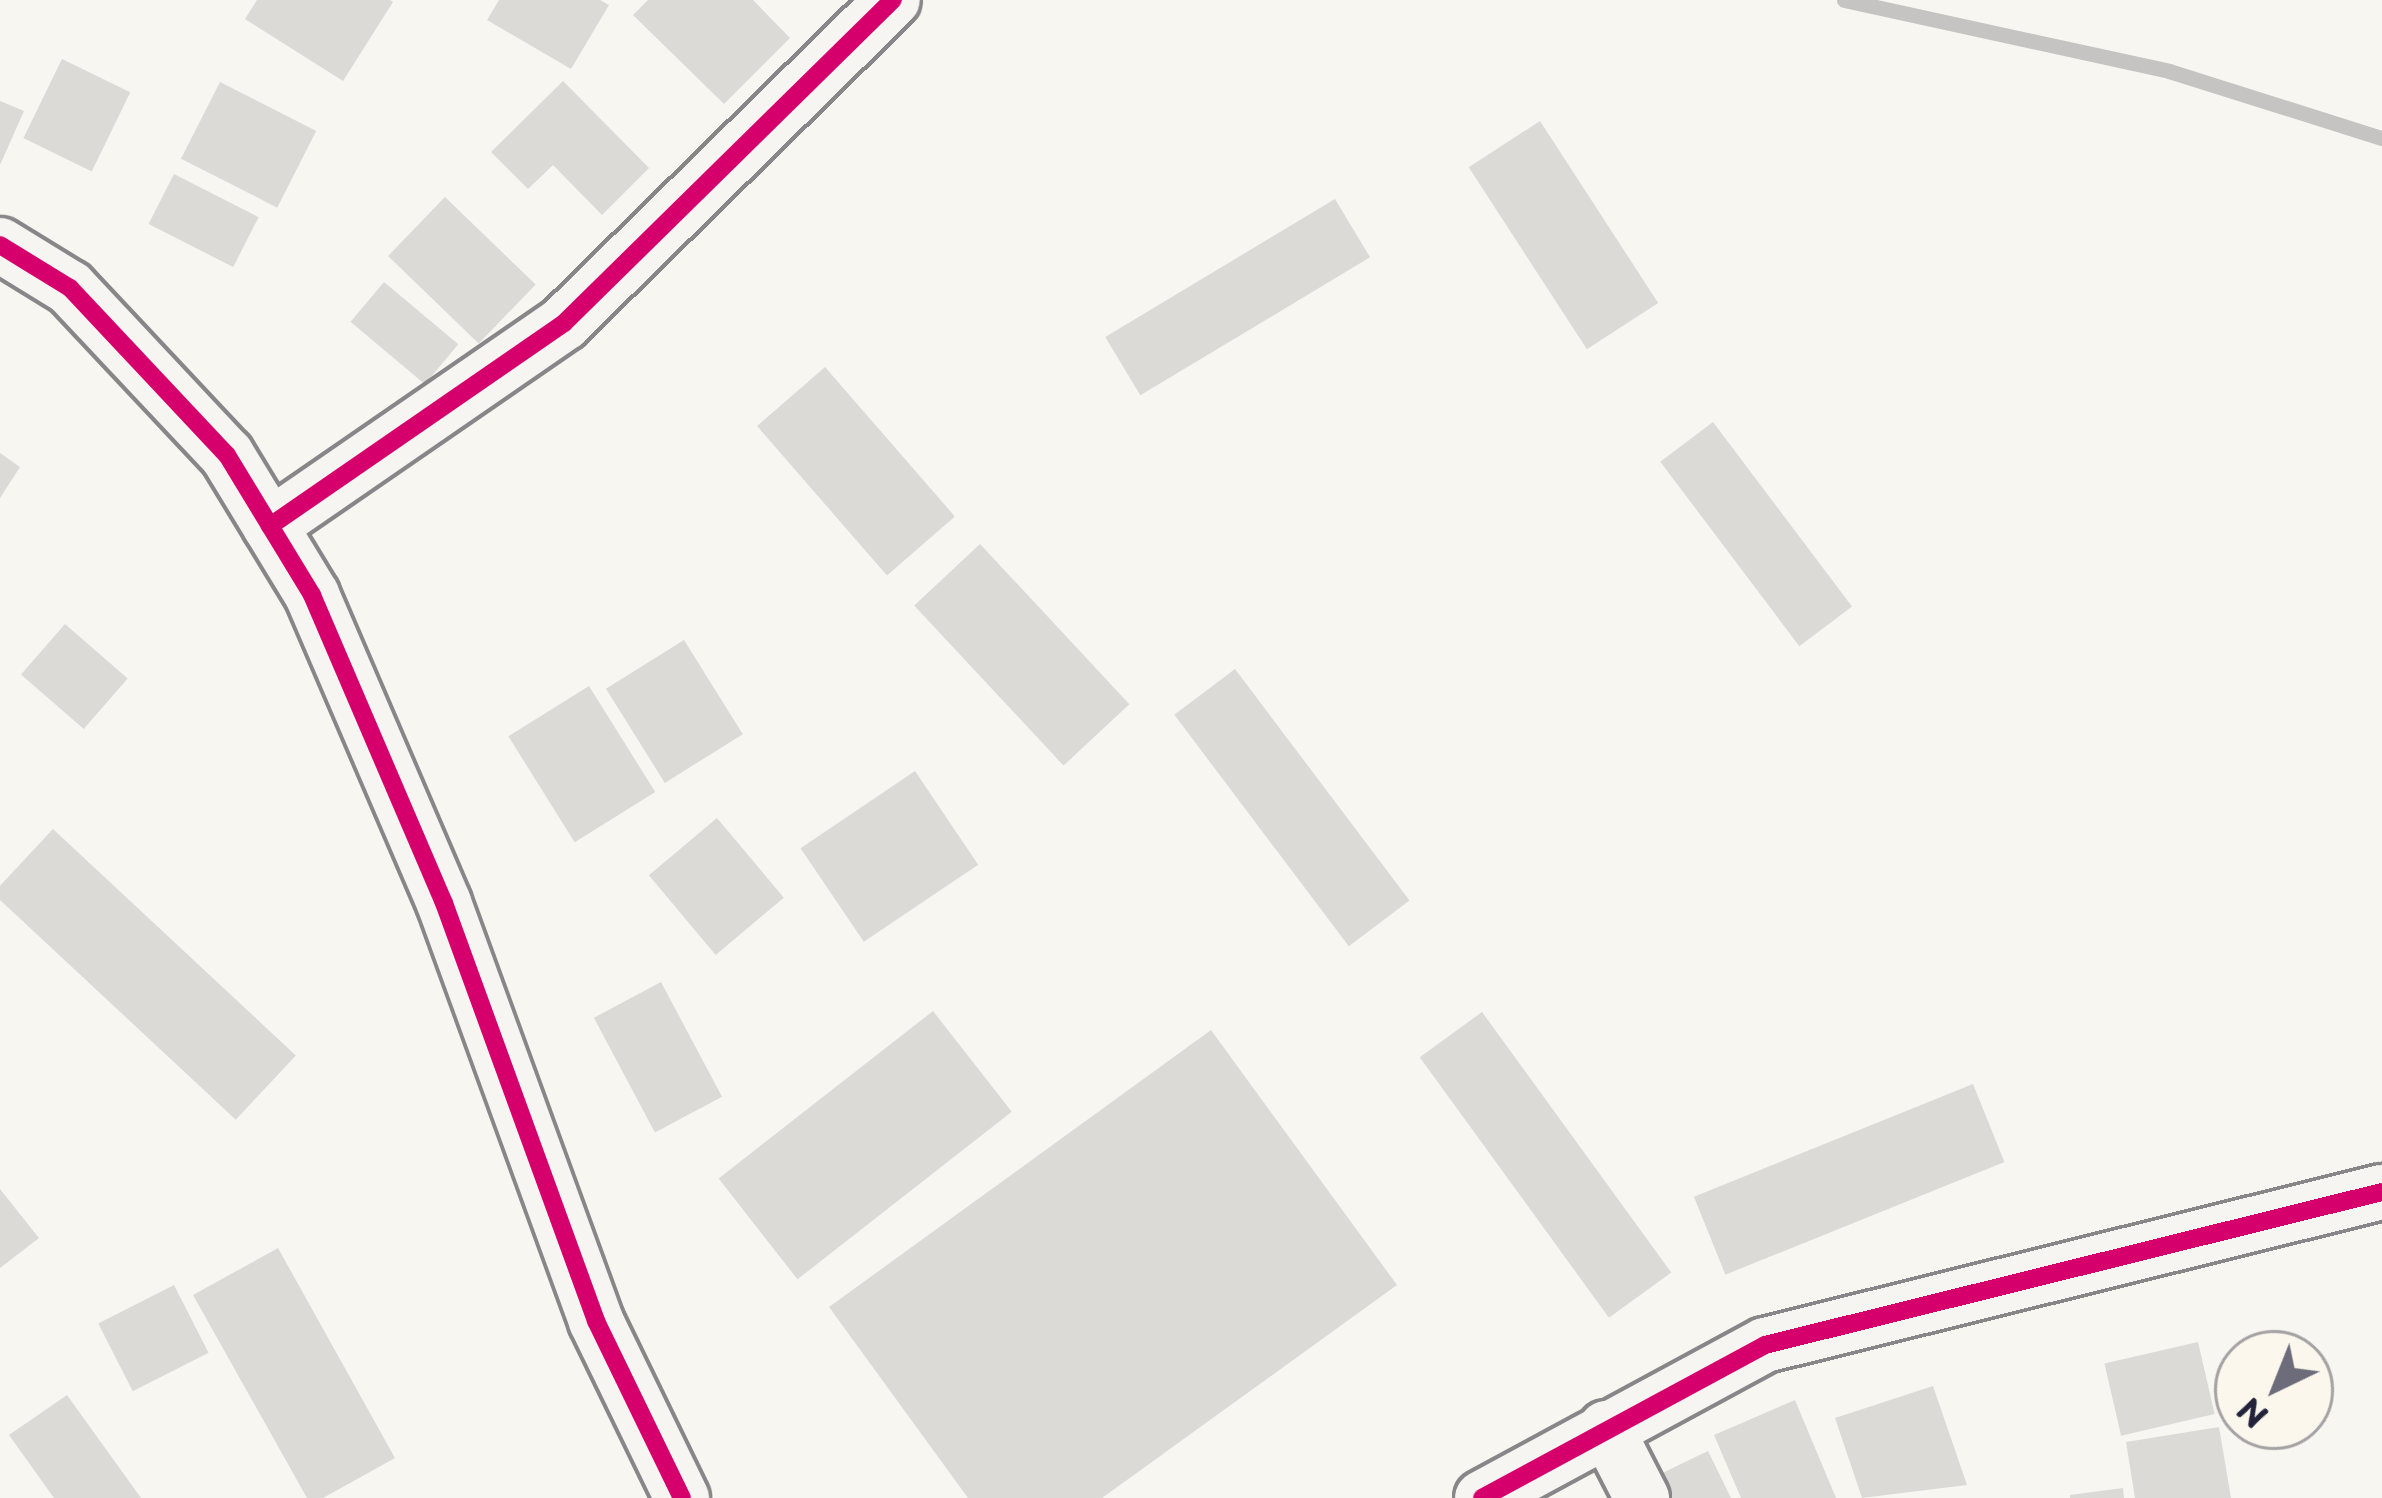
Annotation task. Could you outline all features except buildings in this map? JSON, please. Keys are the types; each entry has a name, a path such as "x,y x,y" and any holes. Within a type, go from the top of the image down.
{"street":[{"path":"270,526 564,323 893,0"},
{"path":"0,245 70,288 227,455 312,596 434,881 596,1322 682,1498"},
{"path":"1482,1498 1765,1345 2382,1192"},
{"path":"1606,1428 1642,1498"}],"waterway":[{"path":"1844,0 2169,71 2382,138"}],"cycle path":[{"path":"270,526 564,323 893,0"},
{"path":"0,245 70,288 227,455 312,595 444,903 596,1321 682,1498"},
{"path":"1482,1498 1765,1345 2382,1192"}]}
